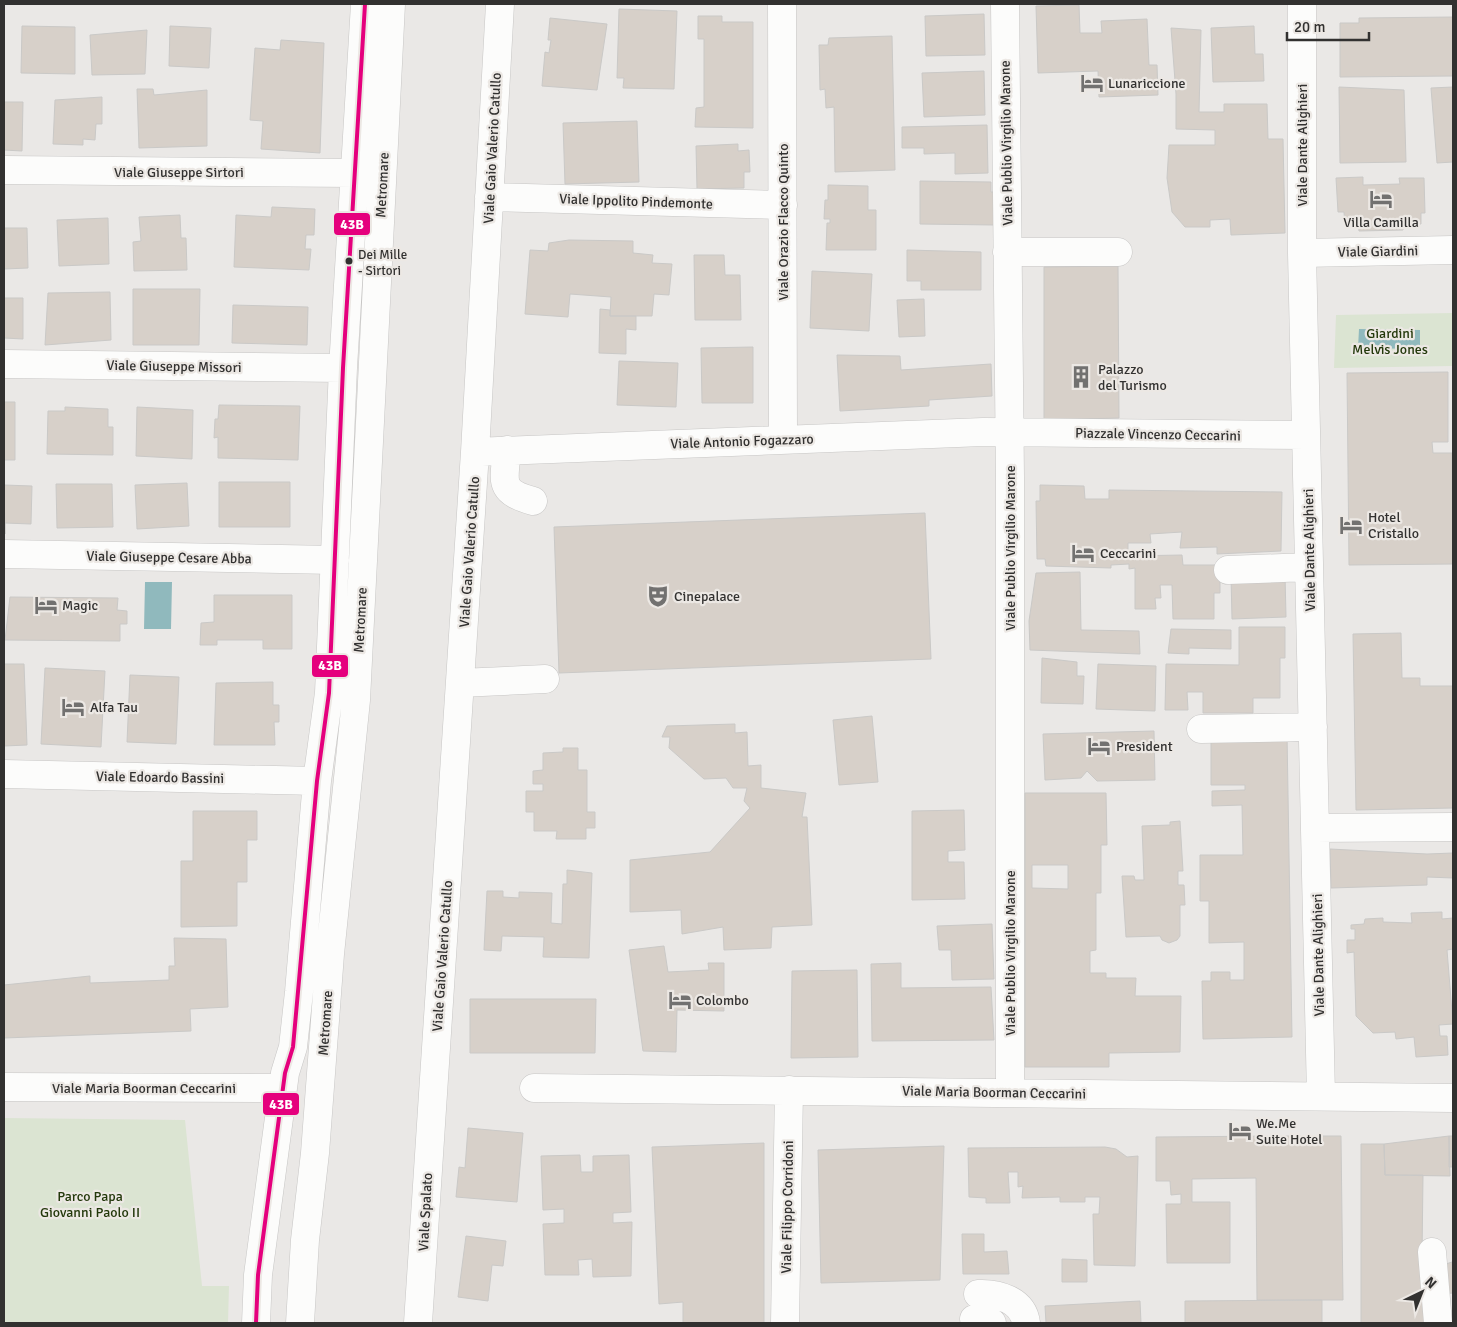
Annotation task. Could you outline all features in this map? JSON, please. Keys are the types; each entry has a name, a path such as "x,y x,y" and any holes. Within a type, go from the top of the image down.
{"street":[{"path":"256,1323 258,1275 283,1088 293,1047 317,781 329,693 344,368 365,4"},
{"name":"Metromare","path":"300,1323 305,1240 315,1153 330,954 356,700 390,4"},
{"name":"Viale Gaio Valerio Catullo","path":"432,1100 475,452 500,4"},
{"name":"Viale Orazio Flacco Quinto","path":"782,4 783,440"},
{"name":"Viale Publio Virgilio Marone","path":"1005,4 1009,432 1010,1093"},
{"name":"Viale Dante Alighieri","path":"1302,4 1302,253 1321,1096"},
{"name":"Viale Giuseppe Sirtori","path":"4,170 355,173"},
{"name":"Viale Ippolito Pindemonte","path":"489,197 783,206"},
{"name":"Viale Giardini","path":"1302,253 1453,250"},
{"path":"1007,252 1118,252"},
{"name":"Viale Giuseppe Missori","path":"4,364 344,368"},
{"name":"Viale Antonio Fogazzaro","path":"475,452 1009,432"},
{"name":"Piazzale Vincenzo Ceccarini","path":"1009,432 1306,435"},
{"path":"507,450 504,481 514,495 533,501"},
{"name":"Viale Giuseppe Cesare Abba","path":"4,554 335,560"},
{"path":"1228,570 1309,567"},
{"path":"460,683 545,680"},
{"path":"1201,729 1313,727"},
{"name":"Viale Edoardo Bassini","path":"4,774 317,781"},
{"path":"1315,828 1453,827"},
{"name":"Viale Maria Boorman Ceccarini","path":"4,1087 283,1088"},
{"name":"Viale Maria Boorman Ceccarini","path":"534,1088 1453,1098"},
{"name":"Viale Filippo Corridoni","path":"785,1323 789,1090"},
{"name":"Viale Spalato","path":"418,1323 432,1100"},
{"path":"1432,1252 1438,1323"},
{"path":"981,1312 994,1293 1014,1302 1025,1315 1026,1323"}],"green space":[{"name":"Giardini Melvis Jones","path":"1453,313 1453,420 1452,366 1334,368 1336,315"},
{"name":"Parco Papa Giovanni Paolo II","path":"4,1118 185,1120 202,1286 229,1286 228,1323 4,1323"}],"water":[{"path":"1359,329 1420,330 1420,349 1358,348"},
{"path":"145,582 172,582 171,629 144,629"}],"building":[{"path":"1079,5 1080,33 1102,33 1101,21 1147,19 1149,65 1157,65 1158,95 1099,97 1098,71 1038,73 1036,6"},
{"path":"619,9 677,11 674,89 623,88 624,78 617,78"},
{"path":"984,14 985,55 926,56 925,16"},
{"path":"698,16 722,16 722,22 753,22 753,128 695,127 696,108 704,107 704,39 698,39"},
{"path":"1453,17 1453,76 1340,77 1340,23 1359,23 1359,18"},
{"path":"550,18 607,24 597,90 542,86 545,52 549,53 551,40 548,40"},
{"path":"22,26 75,27 75,74 21,73"},
{"path":"170,26 211,28 209,68 169,66"},
{"path":"1254,26 1255,54 1263,54 1264,81 1213,82 1211,28"},
{"path":"1171,28 1201,30 1199,112 1224,112 1224,104 1267,104 1268,139 1283,139 1285,233 1231,235 1230,219 1210,220 1210,227 1185,227 1172,212 1167,178 1169,145 1215,145 1215,130 1176,129 1176,94"},
{"path":"147,30 145,74 92,75 90,35"},
{"path":"892,36 895,170 835,172 834,107 826,108 825,89 820,90 819,45 828,45 829,38"},
{"path":"281,40 324,43 320,153 261,149 263,121 250,120 255,48 280,50"},
{"path":"984,71 985,115 924,117 922,73"},
{"path":"1339,87 1404,90 1406,162 1340,163"},
{"path":"1453,87 1453,162 1437,163 1431,88"},
{"path":"137,89 153,89 154,95 207,90 207,146 139,148"},
{"path":"102,97 102,124 96,124 95,140 83,139 83,145 53,144 55,100"},
{"path":"4,102 23,102 22,151 4,150"},
{"path":"637,121 639,182 565,184 563,123"},
{"path":"987,125 988,173 955,174 955,153 924,154 924,148 902,148 902,127"},
{"path":"738,144 738,151 749,150 750,172 744,172 744,188 697,189 696,146"},
{"name":"Villa Camilla","path":"1363,177 1363,185 1400,184 1399,178 1424,178 1425,213 1421,213 1421,224 1403,225 1403,230 1359,231 1358,225 1345,226 1344,212 1338,212 1336,178"},
{"path":"920,181 991,182 991,192 994,192 994,225 920,224"},
{"path":"828,185 868,186 868,210 876,210 876,250 826,250 827,223 830,223 830,219 824,219 825,200 828,200"},
{"path":"272,207 315,209 314,235 306,235 305,249 311,249 309,270 234,267 236,215 271,217"},
{"path":"180,215 181,238 186,238 187,270 134,271 133,242 141,241 139,217"},
{"path":"108,218 109,264 59,266 57,220"},
{"path":"4,228 27,228 28,268 4,269"},
{"path":"569,240 633,241 633,253 653,255 652,263 672,264 669,295 654,294 652,316 610,316 611,297 570,294 568,317 525,314 530,250 548,251 549,243"},
{"path":"907,250 981,252 981,290 921,290 921,281 907,281"},
{"path":"694,255 724,255 725,275 740,275 741,320 695,320"},
{"name":"Palazzo del Turismo","path":"1118,266 1119,418 1044,420 1044,267"},
{"path":"812,271 872,274 869,331 810,328"},
{"path":"133,289 200,289 199,345 133,345"},
{"path":"110,292 111,340 45,345 48,293"},
{"path":"4,298 23,298 23,339 4,338"},
{"path":"924,299 925,336 899,337 897,300"},
{"path":"233,305 308,307 307,345 232,343"},
{"path":"600,309 610,310 610,316 636,316 636,330 626,329 626,354 599,353"},
{"path":"753,347 753,403 702,403 701,348"},
{"path":"837,355 900,356 901,370 991,364 992,396 929,400 929,406 840,411"},
{"path":"619,361 678,363 676,407 617,405"},
{"path":"1448,372 1448,442 1432,442 1433,453 1452,453 1453,564 1349,565 1347,373"},
{"path":"4,402 15,402 15,460 4,460"},
{"path":"219,405 300,406 298,460 218,458 218,437 214,438 215,419 218,419"},
{"path":"65,407 108,409 108,427 113,427 113,455 47,454 48,411 65,411"},
{"path":"137,407 193,410 192,459 136,456"},
{"path":"219,482 290,482 290,527 219,527"},
{"path":"187,483 189,526 137,529 135,485"},
{"path":"56,484 112,484 113,527 57,528"},
{"path":"4,485 32,486 31,524 5,523 5,534"},
{"name":"Ceccarini","path":"1040,485 1084,486 1085,499 1109,499 1109,490 1282,492 1281,551 1217,554 1217,547 1180,548 1182,532 1150,534 1151,543 1128,543 1128,556 1182,555 1183,565 1220,565 1220,593 1214,593 1214,619 1173,619 1172,585 1160,585 1161,598 1155,598 1156,609 1135,609 1135,568 1129,569 1129,564 1111,565 1111,568 1046,566 1045,559 1037,559 1036,501 1040,501"},
{"path":"925,513 931,659 559,673 554,527"},
{"path":"1080,572 1081,630 1139,631 1140,654 1030,650 1029,621 1036,573"},
{"path":"1285,575 1286,617 1232,619 1231,576"},
{"path":"214,595 292,595 292,649 263,649 263,640 217,640 217,645 200,645 201,623 214,622"},
{"path":"10,597 118,598 117,610 127,611 127,624 120,624 120,641 5,640"},
{"path":"1239,627 1285,627 1285,658 1280,658 1280,698 1253,698 1253,713 1203,713 1203,692 1187,692 1188,710 1165,710 1166,664 1239,665"},
{"path":"1171,629 1231,630 1231,649 1189,648 1189,654 1168,653"},
{"path":"1401,633 1402,678 1420,678 1420,686 1453,686 1453,808 1356,810 1353,634"},
{"path":"1042,658 1077,662 1077,676 1084,676 1083,704 1041,703"},
{"path":"4,664 24,664 27,745 4,746"},
{"path":"1098,664 1156,666 1155,711 1096,709"},
{"name":"Alfa Tau","path":"45,668 105,671 101,747 41,744"},
{"path":"130,675 179,677 176,744 127,742"},
{"path":"273,682 273,705 279,705 279,722 274,722 275,745 214,745 216,683"},
{"path":"872,716 878,782 839,785 833,720"},
{"path":"735,724 735,733 747,732 748,766 761,765 761,788 806,793 802,817 807,817 812,925 772,927 771,948 724,950 723,927 682,934 681,910 630,912 630,860 710,852 750,808 744,801 747,788 733,788 726,778 704,779 669,748 670,737 662,737 667,726"},
{"name":"President","path":"1154,731 1155,780 1097,781 1087,771 1081,778 1045,780 1043,734"},
{"path":"1287,733 1292,1037 1203,1039 1202,981 1211,981 1211,972 1230,972 1230,980 1244,980 1244,942 1209,943 1209,901 1200,901 1200,855 1243,855 1242,805 1212,806 1212,791 1245,790 1245,785 1211,785 1211,734"},
{"path":"563,748 578,748 578,770 587,770 587,812 595,812 595,828 586,828 586,839 556,839 557,831 534,831 534,812 526,812 526,791 543,791 543,784 533,784 533,771 543,770 543,753 563,752"},
{"path":"1025,793 1106,793 1107,845 1101,845 1101,893 1096,893 1096,950 1090,951 1090,973 1106,973 1106,978 1136,978 1135,996 1181,996 1180,1052 1109,1053 1109,1067 1025,1067","holes":["1032,865 1068,865 1068,889 1032,888"]},
{"path":"964,810 965,850 948,851 948,862 964,862 965,899 912,900 912,811"},
{"path":"193,811 257,811 257,840 247,840 247,882 237,882 237,926 181,927 181,861 193,861"},
{"path":"1180,821 1183,871 1178,871 1178,885 1184,885 1185,905 1180,905 1180,936 1177,940 1169,943 1162,940 1160,936 1126,937 1122,876 1134,876 1135,880 1144,880 1142,826 1170,825 1170,822"},
{"path":"1330,849 1427,854 1453,853 1453,878 1427,877 1427,885 1331,888"},
{"path":"567,870 592,873 589,958 543,957 544,937 502,936 501,951 484,950 487,891 503,891 503,897 519,898 519,892 552,893 551,923 562,924 563,884 567,884"},
{"path":"1442,912 1442,919 1453,918 1453,949 1447,950 1453,1024 1439,1025 1440,1036 1447,1036 1448,1055 1416,1057 1414,1037 1396,1039 1395,1032 1373,1033 1356,1016 1354,952 1347,953 1347,940 1355,940 1355,929 1351,929 1351,925 1364,924 1365,919 1383,918 1383,922 1412,923 1411,913"},
{"path":"992,924 994,979 952,980 951,950 939,950 937,926"},
{"path":"174,938 226,939 228,1007 190,1009 191,1031 4,1038 4,985 90,976 90,983 169,980 169,966 175,966"},
{"name":"Colombo","path":"664,946 668,972 709,970 708,963 724,963 724,1011 677,1010 676,1052 643,1051 629,950"},
{"path":"901,963 901,988 991,987 994,1040 872,1041 871,964"},
{"path":"857,970 858,1057 791,1058 792,971"},
{"path":"470,999 596,999 595,1053 470,1053"},
{"path":"468,1128 523,1133 517,1202 456,1197 459,1167 465,1168"},
{"path":"1341,1136 1343,1300 1257,1300 1256,1178 1192,1179 1192,1202 1230,1202 1230,1263 1167,1263 1166,1204 1181,1204 1181,1194 1171,1195 1170,1181 1156,1181 1156,1137"},
{"path":"1449,1136 1453,1136 1453,1167 1449,1167"},
{"path":"1449,1136 1450,1176 1385,1175 1384,1144"},
{"path":"764,1143 764,1323 683,1323 683,1302 659,1304 652,1147"},
{"path":"1361,1144 1384,1144 1385,1175 1423,1175 1422,1257 1428,1323 1361,1323"},
{"path":"944,1146 940,1280 821,1283 818,1150"},
{"path":"1105,1147 1116,1149 1127,1157 1138,1156 1135,1266 1094,1265 1093,1214 1099,1214 1100,1197 1085,1197 1085,1202 1060,1202 1060,1197 1022,1198 1023,1186 1018,1187 1018,1172 1008,1172 1010,1203 986,1203 986,1198 969,1197 968,1148"},
{"path":"580,1155 581,1172 593,1172 593,1156 629,1155 631,1212 613,1213 613,1223 632,1222 631,1276 593,1277 592,1259 578,1260 579,1275 545,1275 543,1224 564,1223 564,1209 543,1210 541,1156"},
{"path":"962,1234 984,1234 984,1252 1007,1251 1009,1274 963,1274"},
{"path":"466,1236 506,1241 503,1266 492,1265 488,1301 458,1297"},
{"path":"1062,1259 1087,1260 1087,1282 1062,1282"},
{"path":"1452,1262 1453,1293 1441,1294 1443,1265"},
{"path":"1322,1300 1322,1323 1185,1323 1185,1301"},
{"path":"1140,1301 1141,1323 1046,1323 1045,1306"}],"transit line":[{"name":"43B","path":"256,1323 258,1275 285,1073 293,1047 317,781 329,693 343,368 365,4"}],"place":[{"name":"Lunariccione","path":"1092,83"},
{"name":"Villa Camilla","path":"1381,199"},
{"name":"Dei Mille - Sirtori","path":"349,261"},
{"name":"Palazzo del Turismo","path":"1081,377"},
{"name":"Hotel Cristallo","path":"1351,525"},
{"name":"Ceccarini","path":"1083,553"},
{"name":"Cinepalace","path":"658,596"},
{"name":"Magic","path":"46,605"},
{"name":"Alfa Tau","path":"73,707"},
{"name":"President","path":"1099,746"},
{"name":"Colombo","path":"680,1000"},
{"name":"We.Me Suite Hotel","path":"1240,1131"}]}
